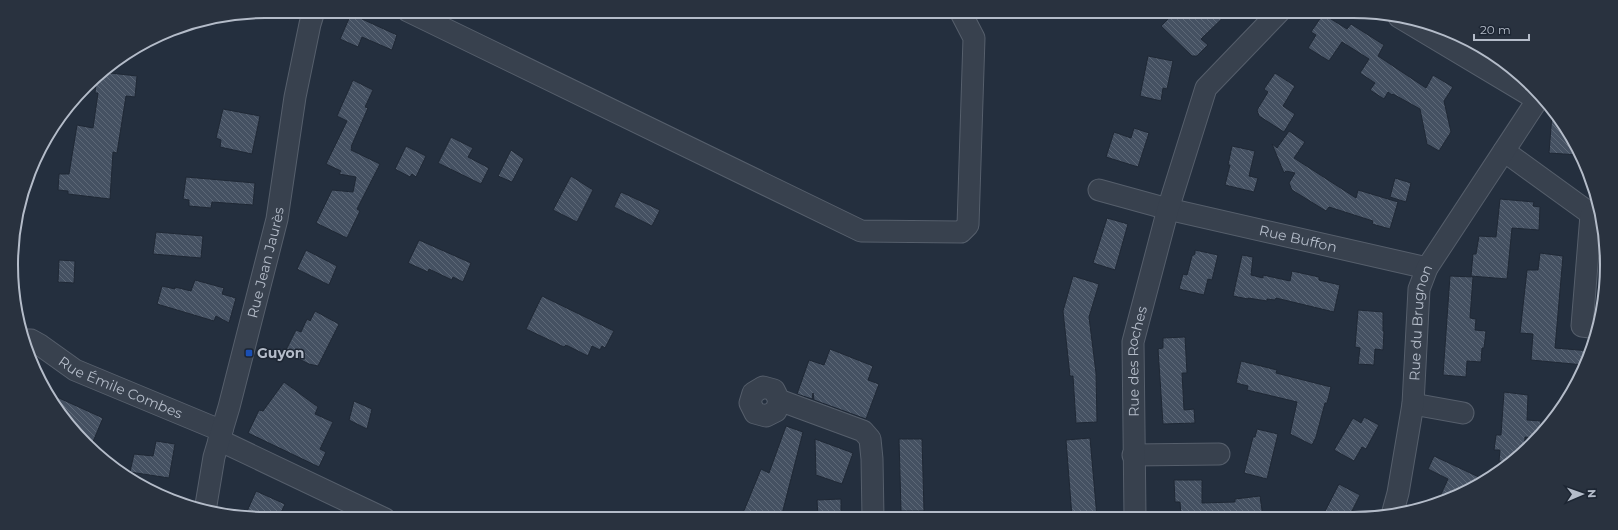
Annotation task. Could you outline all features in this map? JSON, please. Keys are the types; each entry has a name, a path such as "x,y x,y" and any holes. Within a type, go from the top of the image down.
{"street":[{"name":"Rue Jean Jaurès","path":"206,505 214,457 278,219 295,97 312,18"},
{"path":"422,18 861,231 961,232 968,225 974,38 964,18"},
{"name":"Rue des Roches","path":"1135,512 1133,455 1133,342 1168,209 1206,88 1273,18"},
{"path":"1413,25 1534,97"},
{"name":"Rue du Brugnon","path":"1394,508 1398,493 1413,404 1419,289 1427,268 1537,100"},
{"path":"1504,151 1595,217"},
{"path":"1099,190 1168,209"},
{"name":"Rue Buffon","path":"1168,209 1427,268"},
{"path":"1592,327 1582,326 1596,221"},
{"name":"Rue Émile Combes","path":"30,340 40,345 75,370 220,436 371,512"},
{"path":"1413,404 1462,413"},
{"path":"778,405 860,440 870,439 872,459 873,512"},
{"path":"1133,455 1218,454"}],"building":[{"path":"349,18 360,18 397,35 392,50 362,37 358,47 340,39"},
{"path":"1169,18 1223,18 1201,39 1208,45 1197,56 1192,56 1161,26"},
{"path":"1320,18 1329,18 1347,29 1351,24 1384,45 1378,56 1426,88 1433,75 1453,87 1444,101 1451,132 1439,151 1427,144 1420,109 1388,92 1384,99 1370,90 1375,83 1360,73 1369,59 1342,42 1329,61 1308,48 1316,35 1311,32"},
{"path":"1148,56 1173,61 1167,89 1163,88 1161,101 1140,96"},
{"path":"110,73 137,76 135,97 126,96 117,153 113,152 110,199 68,194 68,191 58,190 59,174 69,174 77,125 93,128 98,93 95,93 96,85"},
{"path":"1275,73 1295,86 1283,106 1295,114 1284,132 1259,116 1257,110 1268,92 1264,89"},
{"path":"353,80 373,90 365,107 368,108 351,150 380,164 357,209 360,211 347,238 316,223 332,190 353,192 356,177 339,174 341,171 326,164 347,121 337,116"},
{"path":"223,109 260,116 252,154 220,147 221,140 216,138"},
{"path":"1552,119 1574,155 1549,153"},
{"path":"1134,128 1149,133 1138,167 1106,157 1114,132 1131,138"},
{"path":"1289,131 1305,142 1294,158 1356,198 1358,190 1398,202 1390,229 1372,224 1373,221 1329,207 1326,211 1292,190 1289,183 1295,173 1286,171 1284,173 1272,144 1277,148"},
{"path":"451,137 473,148 468,157 489,168 481,184 438,163"},
{"path":"406,146 426,156 416,177 412,174 410,177 395,169"},
{"path":"1232,146 1255,151 1249,176 1258,178 1254,192 1225,185 1230,165 1228,165"},
{"path":"511,150 524,159 512,182 498,176"},
{"path":"571,176 593,190 577,222 553,210"},
{"path":"186,177 255,183 253,205 212,202 211,208 189,206 189,200 183,199"},
{"path":"1395,178 1411,183 1406,202 1390,197"},
{"path":"621,192 660,210 652,226 614,207"},
{"path":"1500,199 1534,202 1533,206 1540,207 1539,230 1512,228 1507,279 1471,276 1473,254 1476,254 1479,236 1496,237"},
{"path":"1107,218 1128,224 1115,270 1093,263"},
{"path":"156,232 203,236 201,258 153,254"},
{"path":"419,240 471,263 463,282 453,277 452,280 429,269 428,272 408,263"},
{"path":"306,250 337,266 329,285 297,269"},
{"path":"1195,250 1218,255 1212,280 1208,279 1204,295 1179,289 1183,274 1187,275 1192,256 1195,254"},
{"path":"1540,253 1563,256 1555,348 1585,351 1579,365 1531,360 1533,334 1520,333 1527,270 1538,270"},
{"path":"1242,255 1253,257 1251,275 1263,278 1263,275 1290,281 1292,271 1319,277 1319,280 1340,285 1334,312 1276,298 1275,300 1267,299 1267,301 1233,296"},
{"path":"59,260 75,261 74,283 58,282"},
{"path":"1073,276 1099,284 1089,317 1096,373 1097,422 1076,423 1073,376 1070,376 1063,311"},
{"path":"1450,276 1473,277 1470,318 1476,319 1475,330 1486,331 1484,348 1482,348 1481,362 1467,361 1466,377 1443,375"},
{"path":"195,280 224,288 222,294 236,298 229,323 216,316 214,321 157,304 162,286 175,289 175,287 191,291"},
{"path":"542,296 614,331 605,348 602,346 600,350 592,346 588,356 566,345 564,347 526,329"},
{"path":"1358,310 1383,312 1383,350 1375,349 1374,365 1358,364 1360,348 1355,347"},
{"path":"315,311 339,324 318,366 309,364 285,352 296,330 301,332 307,319 310,321"},
{"path":"1185,337 1187,373 1182,373 1184,410 1194,409 1195,423 1163,424 1158,349 1163,348 1163,338"},
{"path":"830,349 873,366 868,380 879,384 866,419 814,400 813,393 812,399 797,394 809,360 824,365"},
{"path":"1241,361 1277,370 1276,373 1331,387 1316,437 1312,445 1290,434 1297,402 1247,390 1248,386 1236,383"},
{"path":"284,382 318,407 315,414 333,422 320,449 326,452 319,467 248,433 259,410 263,411"},
{"path":"1504,392 1528,395 1527,420 1541,421 1541,426 1530,438 1525,437 1525,443 1502,462 1499,461 1500,450 1494,450 1496,435 1501,435"},
{"path":"57,397 103,418 93,442 79,428"},
{"path":"354,401 372,409 367,429 349,420"},
{"path":"1364,417 1379,425 1366,449 1362,447 1354,461 1334,450 1353,418 1361,423"},
{"path":"786,426 803,432 783,512 743,512 761,469 769,473"},
{"path":"1257,429 1278,434 1267,479 1244,473 1253,437 1255,437"},
{"path":"1090,438 1097,512 1072,512 1066,440"},
{"path":"815,439 853,453 842,484 816,475"},
{"path":"899,439 922,439 924,511 901,511"},
{"path":"156,441 175,444 169,478 130,471 134,454 153,456"},
{"path":"1434,456 1479,477 1462,487 1440,496 1448,479 1428,469"},
{"path":"1174,480 1202,480 1202,503 1235,502 1235,499 1260,496 1262,512 1181,512 1180,502 1175,502"},
{"path":"1339,484 1360,495 1352,512 1325,512"},
{"path":"256,491 285,504 281,512 247,511"},
{"path":"841,499 841,512 818,512 817,500"}],"place":[{"name":"Guyon","path":"249,353"}]}
